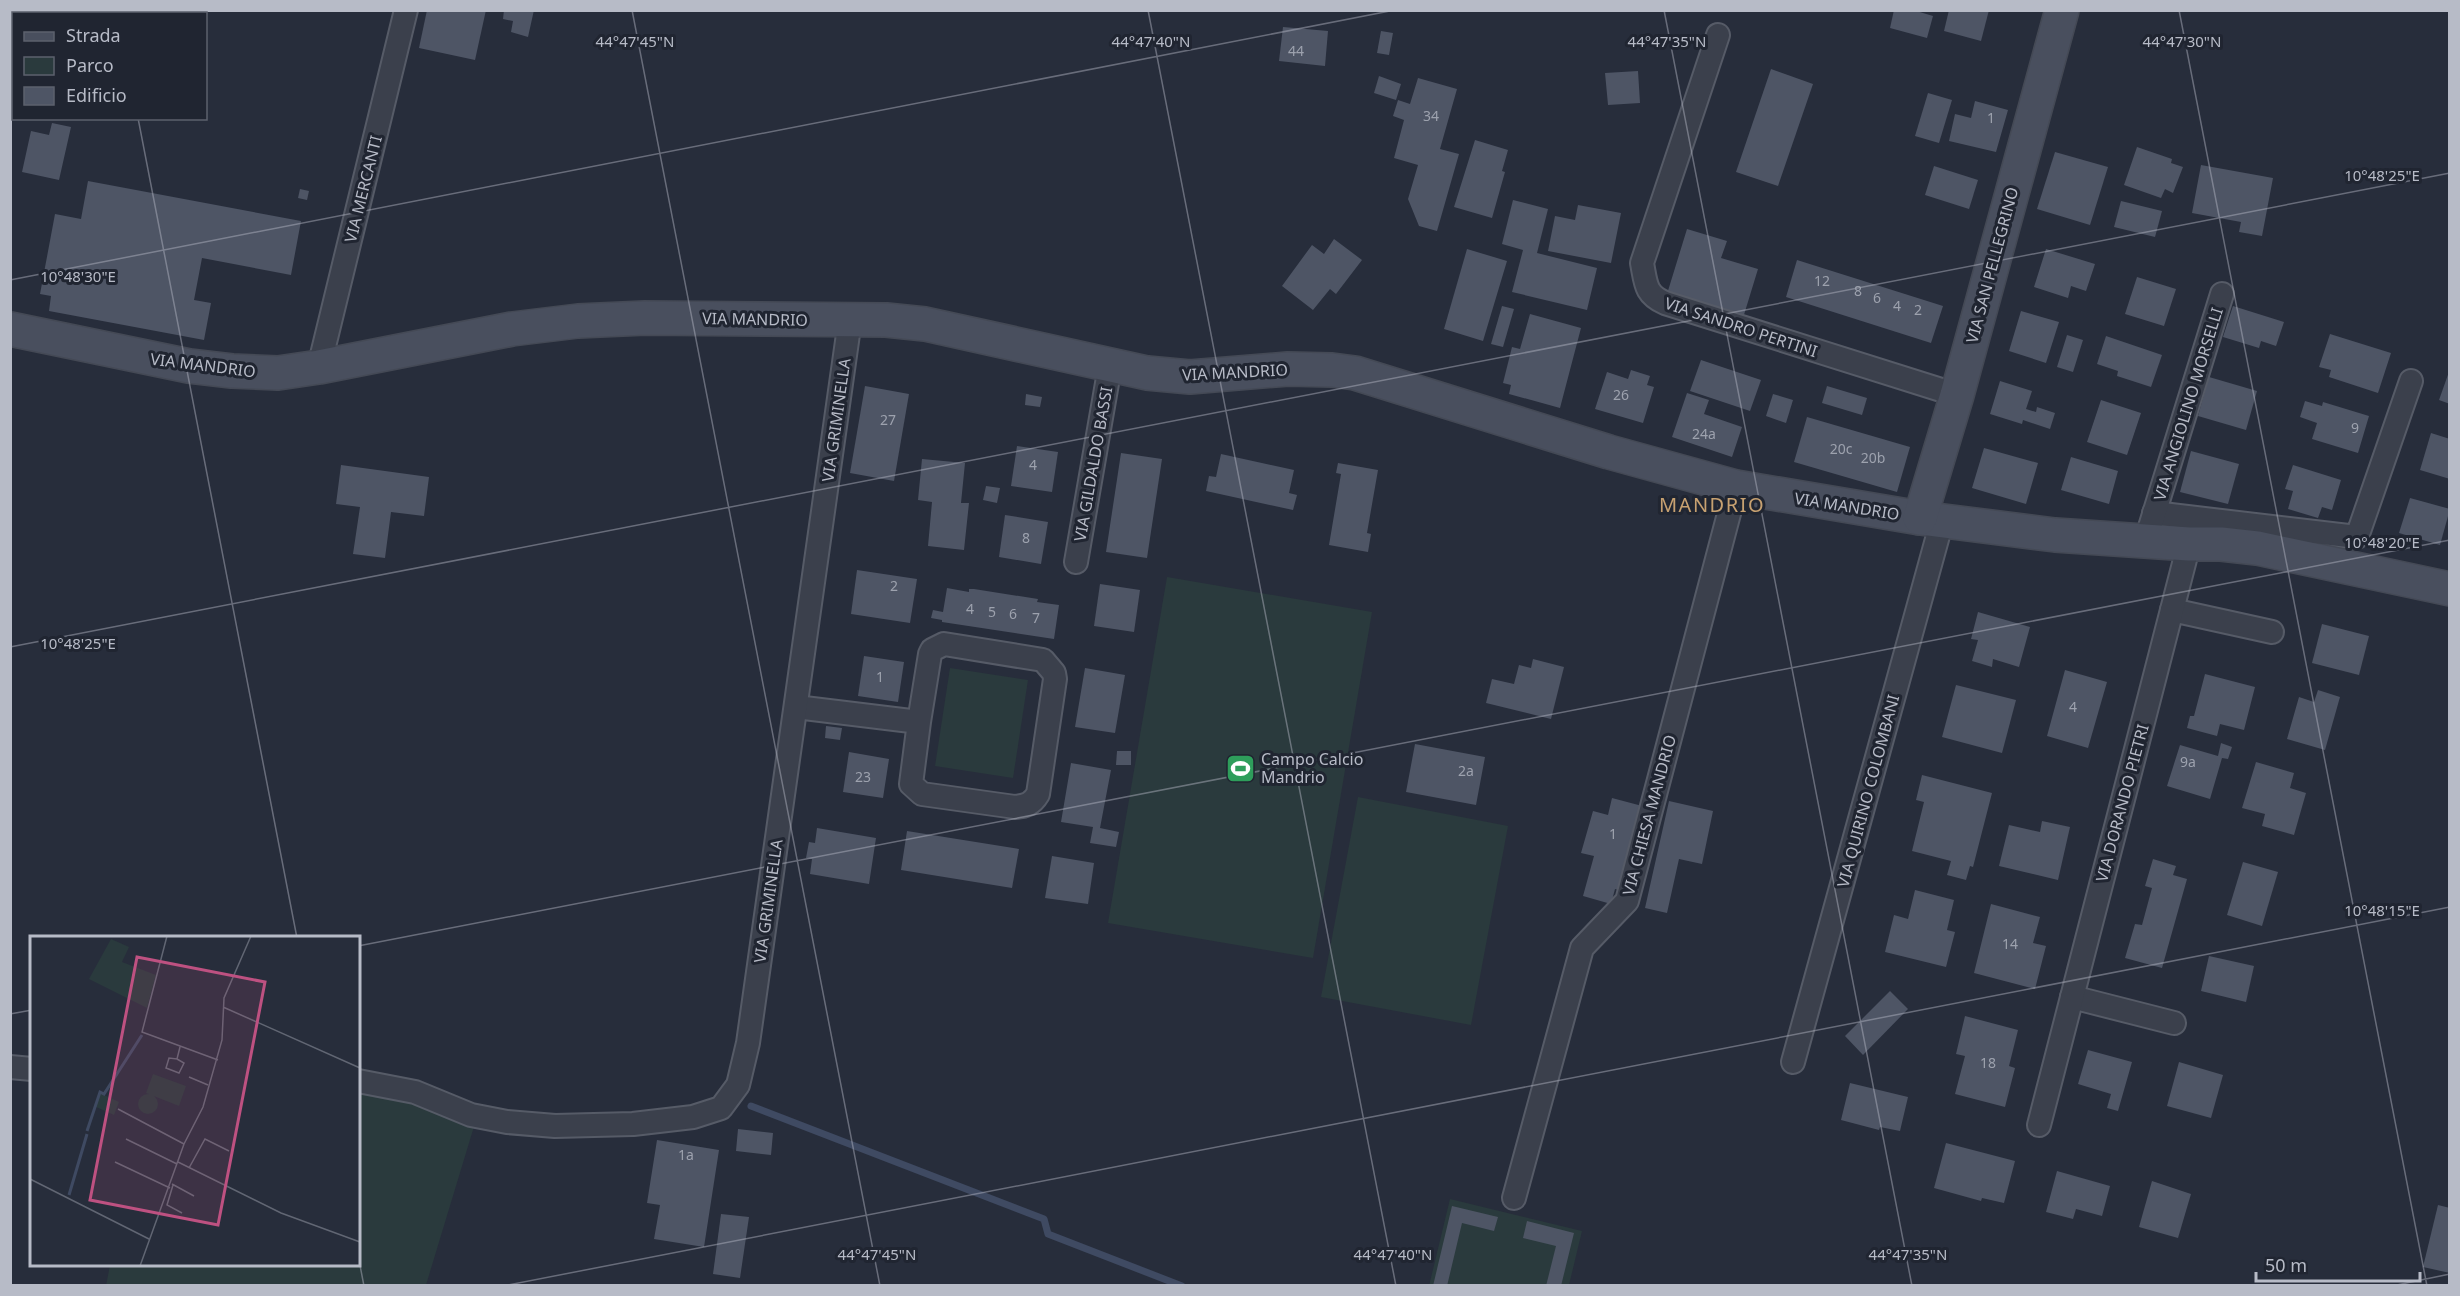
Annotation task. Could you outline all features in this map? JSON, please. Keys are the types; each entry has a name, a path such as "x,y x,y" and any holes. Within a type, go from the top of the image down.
{"street":[{"name":"VIA MERCANTI","path":"319,367 406,10"},
{"name":"VIA SAN PELLEGRINO","path":"1931,519 1957,395 2062,10"},
{"name":"VIA SANDRO PERTINI","path":"1718,35 1642,263 1648,291 1654,298 1665,303 1957,395"},
{"name":"VIA ANGIOLINO MORSELLI","path":"2222,294 2150,527 2357,537 2411,381"},
{"name":"VIA MANDRIO","path":"10,329 189,366 278,373 512,329 578,321 703,318 886,320 925,324 1110,366 1190,377 1288,369 1332,370 1355,374 1610,452 1736,487 1931,519 2055,535 2150,527 2189,544 2221,544 2257,548 2450,589"},
{"name":"VIA GRIMINELLA","path":"360,1081 415,1092 471,1115 507,1122 555,1126 645,1122 693,1117 721,1108 738,1085 748,1043 850,320"},
{"name":"VIA GILDALDO BASSI","path":"1076,562 1110,366"},
{"name":"VIA CHIESA MANDRIO","path":"1514,1198 1582,948 1627,901 1736,487"},
{"name":"VIA QUIRINO COLOMBANI","path":"1793,1062 1931,519"},
{"name":"VIA DORANDO PIETRI","path":"2039,1125 2189,544"},
{"path":"2172,610 2272,632"},
{"path":"944,645 1043,660 1054,673 1038,794 1033,802 1026,806 1015,807 922,794 911,784 919,722 930,654 932,650 944,645"},
{"path":"796,707 919,722"},
{"path":"2072,996 2174,1023"},
{"path":"10,1067 30,1069"}],"green space":[{"name":"Campo Calcio Mandrio","path":"1167,577 1372,612 1313,958 1108,923"},
{"path":"950,668 1028,680 1013,778 935,766"},
{"path":"1358,797 1508,826 1471,1025 1321,997"},
{"path":"360,1092 479,1110 426,1285 106,1286 110,1266 360,1266"},
{"path":"1450,1199 1582,1231 1569,1285 1429,1286"}],"building":[{"path":"427,10 486,10 475,60 419,48"},
{"path":"504,10 534,10 528,37 511,32 513,21 503,19"},
{"path":"1894,10 1913,10 1933,16 1927,38 1890,28"},
{"path":"1949,10 1989,10 1981,41 1944,31"},
{"path":"1283,27 1328,31 1325,66 1279,61"},
{"path":"1381,31 1393,33 1389,55 1377,53"},
{"path":"1771,69 1813,84 1778,186 1736,172"},
{"path":"1638,71 1640,103 1608,105 1605,73"},
{"path":"1379,76 1401,84 1396,100 1374,93"},
{"path":"1418,78 1457,89 1440,149 1459,154 1437,231 1419,226 1408,199 1418,165 1394,158 1404,120 1393,116 1398,100 1410,104"},
{"path":"1928,93 1952,100 1939,143 1915,136"},
{"path":"1975,101 2008,110 1996,152 1949,141 1955,114 1971,118"},
{"path":"52,123 71,127 59,180 22,172 31,131 49,135"},
{"path":"1475,140 1508,150 1502,171 1505,172 1492,218 1454,207"},
{"path":"2137,147 2172,159 2171,163 2183,167 2173,193 2165,189 2161,198 2124,185"},
{"path":"2055,152 2108,167 2090,225 2037,209"},
{"path":"2201,165 2273,178 2262,236 2239,232 2241,222 2192,213"},
{"path":"1934,166 1978,180 1969,209 1925,195"},
{"path":"88,181 301,221 291,275 202,258 194,300 211,303 204,340 49,311 51,296 40,294 55,214 81,219"},
{"path":"300,189 309,191 307,200 298,198"},
{"path":"1513,200 1548,209 1537,253 1597,268 1587,310 1512,292 1523,250 1502,244"},
{"path":"2121,201 2162,211 2155,237 2114,227"},
{"path":"1578,205 1621,213 1611,263 1548,251 1555,216 1575,220"},
{"path":"1687,229 1727,241 1721,258 1758,269 1743,318 1667,294"},
{"path":"1334,239 1362,260 1336,294 1330,289 1313,310 1282,286 1312,245 1324,254"},
{"path":"1467,249 1507,261 1483,341 1444,329"},
{"path":"2046,249 2095,264 2086,291 2071,286 2068,298 2034,287"},
{"path":"1797,260 1943,306 1931,343 1786,297"},
{"path":"2137,277 2176,289 2164,326 2125,314"},
{"path":"1502,306 1514,309 1503,347 1491,344"},
{"path":"2233,306 2284,322 2276,346 2261,341 2259,348 2223,337"},
{"path":"2021,311 2059,322 2046,363 2009,351"},
{"path":"1530,314 1581,328 1560,408 1509,394 1511,385 1503,383 1512,347 1520,349"},
{"path":"2330,334 2391,353 2378,393 2329,377 2331,370 2319,367"},
{"path":"2067,335 2083,340 2073,372 2057,367"},
{"path":"2106,336 2162,355 2151,387 2117,376 2118,371 2097,364"},
{"path":"1701,360 1761,380 1750,411 1690,391"},
{"path":"2450,369 2450,404 2439,400"},
{"path":"1631,370 1650,376 1647,385 1654,387 1643,423 1595,409 1607,372 1628,379"},
{"path":"2209,377 2257,391 2246,430 2198,416"},
{"path":"2000,381 2032,391 2026,409 2036,412 2037,407 2055,413 2050,429 2023,420 2022,424 1990,414"},
{"path":"865,386 909,394 894,481 850,473"},
{"path":"1827,386 1867,398 1862,415 1822,403"},
{"path":"1687,393 1709,400 1704,414 1742,427 1732,457 1672,437"},
{"path":"1026,394 1042,397 1040,407 1025,405"},
{"path":"1773,394 1793,400 1786,423 1766,416"},
{"path":"2101,400 2141,413 2127,455 2087,442"},
{"path":"2305,401 2322,406 2323,402 2369,416 2358,453 2312,439 2317,423 2300,417"},
{"path":"1807,417 1910,447 1897,492 1794,462"},
{"path":"2431,433 2450,439 2450,479 2420,470"},
{"path":"1017,446 1058,452 1052,492 1011,486"},
{"path":"1984,448 2038,463 2026,504 1972,488"},
{"path":"2191,451 2239,464 2228,504 2180,492"},
{"path":"1121,453 1162,459 1147,558 1106,552"},
{"path":"1221,454 1294,470 1289,493 1297,495 1293,510 1206,491 1209,476 1216,477"},
{"path":"2071,457 2118,471 2109,504 2061,490"},
{"path":"922,459 965,463 961,503 969,503 964,550 928,546 932,502 918,500"},
{"path":"1338,463 1378,470 1367,533 1371,534 1368,552 1329,545 1341,474 1336,473"},
{"path":"341,465 429,477 424,516 391,512 385,558 353,554 360,507 336,504"},
{"path":"2293,465 2341,480 2332,510 2322,507 2318,518 2288,509 2293,491 2285,489"},
{"path":"986,486 1000,488 997,503 983,500"},
{"path":"2410,498 2450,509 2440,545 2399,533"},
{"path":"1005,515 1048,522 1041,564 999,557"},
{"path":"857,570 917,579 910,623 851,614"},
{"path":"1100,584 1140,590 1134,632 1094,626"},
{"path":"947,588 969,592 969,589 974,589 1038,599 1037,602 1059,605 1054,639 942,622 942,620 931,618 933,610 943,612"},
{"path":"1978,612 2030,627 2019,667 1993,659 1992,667 1972,661 1978,640 1971,639"},
{"path":"2322,624 2369,636 2359,675 2312,663"},
{"path":"864,656 904,662 898,702 858,696"},
{"path":"1533,659 1564,667 1551,719 1486,703 1492,679 1514,684 1519,665 1531,668"},
{"path":"1085,668 1125,675 1115,733 1075,727"},
{"path":"2065,670 2107,682 2088,748 2047,736"},
{"path":"2205,674 2255,687 2244,730 2220,724 2217,736 2187,728 2190,716 2194,716"},
{"path":"1956,685 2016,700 2002,753 1942,737"},
{"path":"2318,690 2340,697 2325,750 2287,739 2299,697 2314,702"},
{"path":"826,726 842,728 840,740 825,738"},
{"path":"2221,743 2232,747 2228,759 2222,758 2210,799 2167,786 2180,745 2218,756"},
{"path":"1415,744 1485,757 1476,805 1406,792"},
{"path":"1117,751 1131,751 1131,765 1116,765"},
{"path":"849,752 889,759 883,798 843,792"},
{"path":"2256,762 2294,773 2290,788 2306,793 2294,835 2262,826 2265,814 2242,808"},
{"path":"1071,763 1111,770 1100,828 1119,832 1116,847 1090,843 1093,827 1061,822"},
{"path":"1922,775 1992,793 1973,867 1970,866 1966,880 1947,875 1951,861 1912,851 1924,802 1916,800"},
{"path":"1612,798 1646,807 1624,891 1615,889 1611,904 1583,896 1594,856 1581,853 1593,811 1608,815"},
{"path":"1669,801 1713,811 1702,864 1679,859 1667,913 1645,908"},
{"path":"2042,821 2070,827 2058,880 1999,866 2009,825 2040,832"},
{"path":"817,828 876,838 869,884 810,874 812,859 806,858 809,842 815,843"},
{"path":"907,831 1019,849 1012,888 901,870"},
{"path":"1052,856 1094,863 1088,904 1045,898"},
{"path":"2153,859 2176,866 2173,875 2187,879 2162,968 2125,958 2135,924 2142,925 2152,888 2145,886"},
{"path":"2243,862 2278,872 2262,926 2227,915"},
{"path":"1915,890 1954,900 1947,930 1955,932 1946,967 1885,952 1894,915 1908,919"},
{"path":"1991,904 2040,917 2033,943 2046,946 2035,989 1974,973"},
{"path":"2209,956 2254,966 2246,1002 2201,991"},
{"path":"1890,991 1908,1009 1863,1055 1845,1036"},
{"path":"1965,1016 2018,1030 2009,1066 2015,1068 2005,1107 1955,1094 1965,1056 1956,1054"},
{"path":"2088,1050 2132,1062 2118,1111 2107,1108 2111,1094 2078,1084"},
{"path":"2179,1062 2223,1075 2211,1118 2167,1106"},
{"path":"1850,1083 1908,1097 1900,1131 1880,1127 1879,1130 1841,1120"},
{"path":"738,1129 773,1133 771,1155 736,1151"},
{"path":"657,1140 719,1150 704,1247 654,1239 660,1205 647,1203"},
{"path":"1946,1143 2015,1161 2004,1203 1982,1198 1981,1201 1934,1188"},
{"path":"2057,1171 2110,1186 2102,1216 2076,1209 2073,1219 2046,1212"},
{"path":"2152,1181 2191,1194 2178,1238 2139,1227"},
{"path":"2438,1205 2450,1208 2450,1273 2423,1267"},
{"path":"1452,1206 1498,1217 1494,1231 1462,1223 1447,1286 1433,1286"},
{"path":"721,1214 749,1217 740,1278 713,1274"},
{"path":"1527,1221 1574,1233 1561,1286 1546,1286 1556,1246 1523,1238"}],"waterway":[{"path":"751,1106 1044,1219 1048,1234 1182,1286"}],"place":[{"name":"Campo Calcio Mandrio","path":"1240,768"}],"district":[{"name":"MANDRIO","path":"1712,505"}]}
